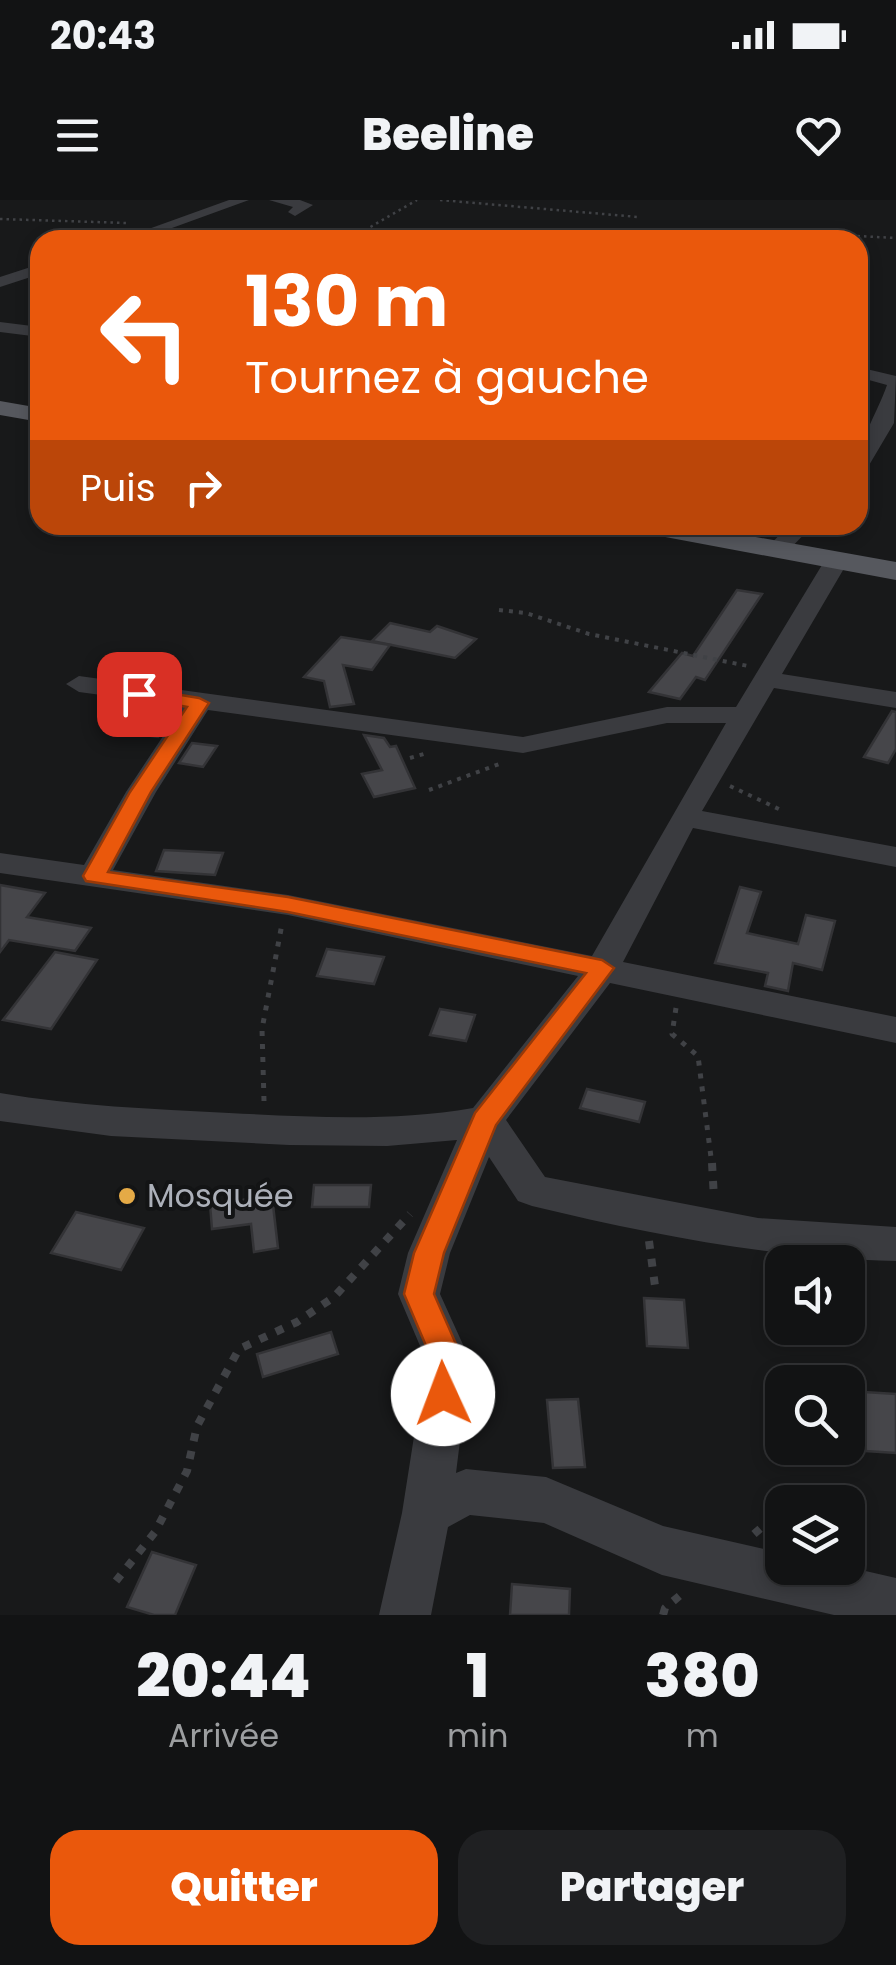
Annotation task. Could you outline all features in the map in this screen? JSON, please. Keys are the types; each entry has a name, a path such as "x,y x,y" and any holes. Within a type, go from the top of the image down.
{"main road":[{"path":"0,408 30,413"},
{"path":"699,535 896,571"}],"street":[{"path":"151,230 242,200 260,200"},
{"path":"276,200 306,204 295,212"},
{"path":"194,216 242,217"},
{"path":"0,327 30,331"},
{"path":"868,376 895,388"},
{"path":"868,391 895,388"},
{"path":"868,451 884,423 895,388"},
{"path":"777,549 792,535"},
{"path":"406,1615 442,1489 448,1360 419,1294 429,1253 484,1120 602,968 684,817 837,560"},
{"path":"768,673 896,700"},
{"path":"79,684 523,745 667,715 743,715"},
{"path":"94,876 141,792 199,703"},
{"path":"684,817 896,857"},
{"path":"0,863 288,904 896,1030"},
{"path":"0,1106 61,1119 265,1129 433,1131 484,1120"},
{"path":"484,1120 532,1190 654,1219 859,1244 896,1244"},
{"path":"442,1489 546,1500 662,1550 896,1604"}],"path":[{"path":"365,230 417,200"},
{"path":"440,200 638,217"},
{"path":"0,220 78,219 162,226"},
{"path":"868,237 896,238"},
{"path":"499,610 526,613 588,634 768,673"},
{"path":"429,790 498,767 523,745"},
{"path":"710,772 788,812"},
{"path":"265,1129 262,1028 273,959 288,904"},
{"path":"679,985 672,1034 698,1056 708,1113 716,1226"},
{"path":"116,1581 154,1532 187,1471 196,1426 239,1349 298,1322 334,1298 418,1206"},
{"path":"654,1219 649,1238 650,1274 655,1286"}],"building":[{"path":"737,590 762,594 705,680 696,677 680,699 649,692 682,653 693,656"},
{"path":"390,623 430,632 437,626 476,639 455,658 372,641"},
{"path":"341,637 390,645 372,670 343,665 354,704 330,707 324,681 304,677"},
{"path":"151,705 177,709 158,737 131,733"},
{"path":"892,711 896,712 896,749 888,763 864,757"},
{"path":"364,735 384,738 390,747 396,746 415,788 374,797 362,774 382,770"},
{"path":"192,743 217,746 203,767 179,763"},
{"path":"164,850 223,853 215,875 156,871"},
{"path":"0,885 45,893 27,917 91,928 75,951 9,940 0,952"},
{"path":"740,887 761,892 747,933 798,944 806,915 835,921 822,970 793,963 788,991 765,986 768,973 715,963"},
{"path":"327,949 384,957 374,984 317,976"},
{"path":"55,952 97,960 51,1029 3,1020"},
{"path":"440,1009 475,1015 466,1041 430,1035"},
{"path":"587,1089 645,1102 639,1122 580,1108"},
{"path":"314,1185 371,1185 369,1207 312,1207"},
{"path":"272,1196 278,1248 254,1252 251,1224 212,1229 210,1204"},
{"path":"76,1212 144,1228 121,1270 51,1253"},
{"path":"644,1298 684,1300 688,1348 647,1346"},
{"path":"331,1332 338,1354 263,1377 257,1354"},
{"path":"865,1392 896,1394 896,1453 866,1451"},
{"path":"578,1399 585,1467 553,1468 547,1400"},
{"path":"152,1552 196,1565 175,1615 154,1615 127,1607"},
{"path":"512,1584 570,1589 569,1615 510,1615"}],"place":[{"name":"Mosquée","path":"127,1196"}],"route":[{"path":"139,694 199,703 141,792 94,876 288,904 602,968 484,1120 429,1253 419,1294 448,1360 443,1394"}]}
